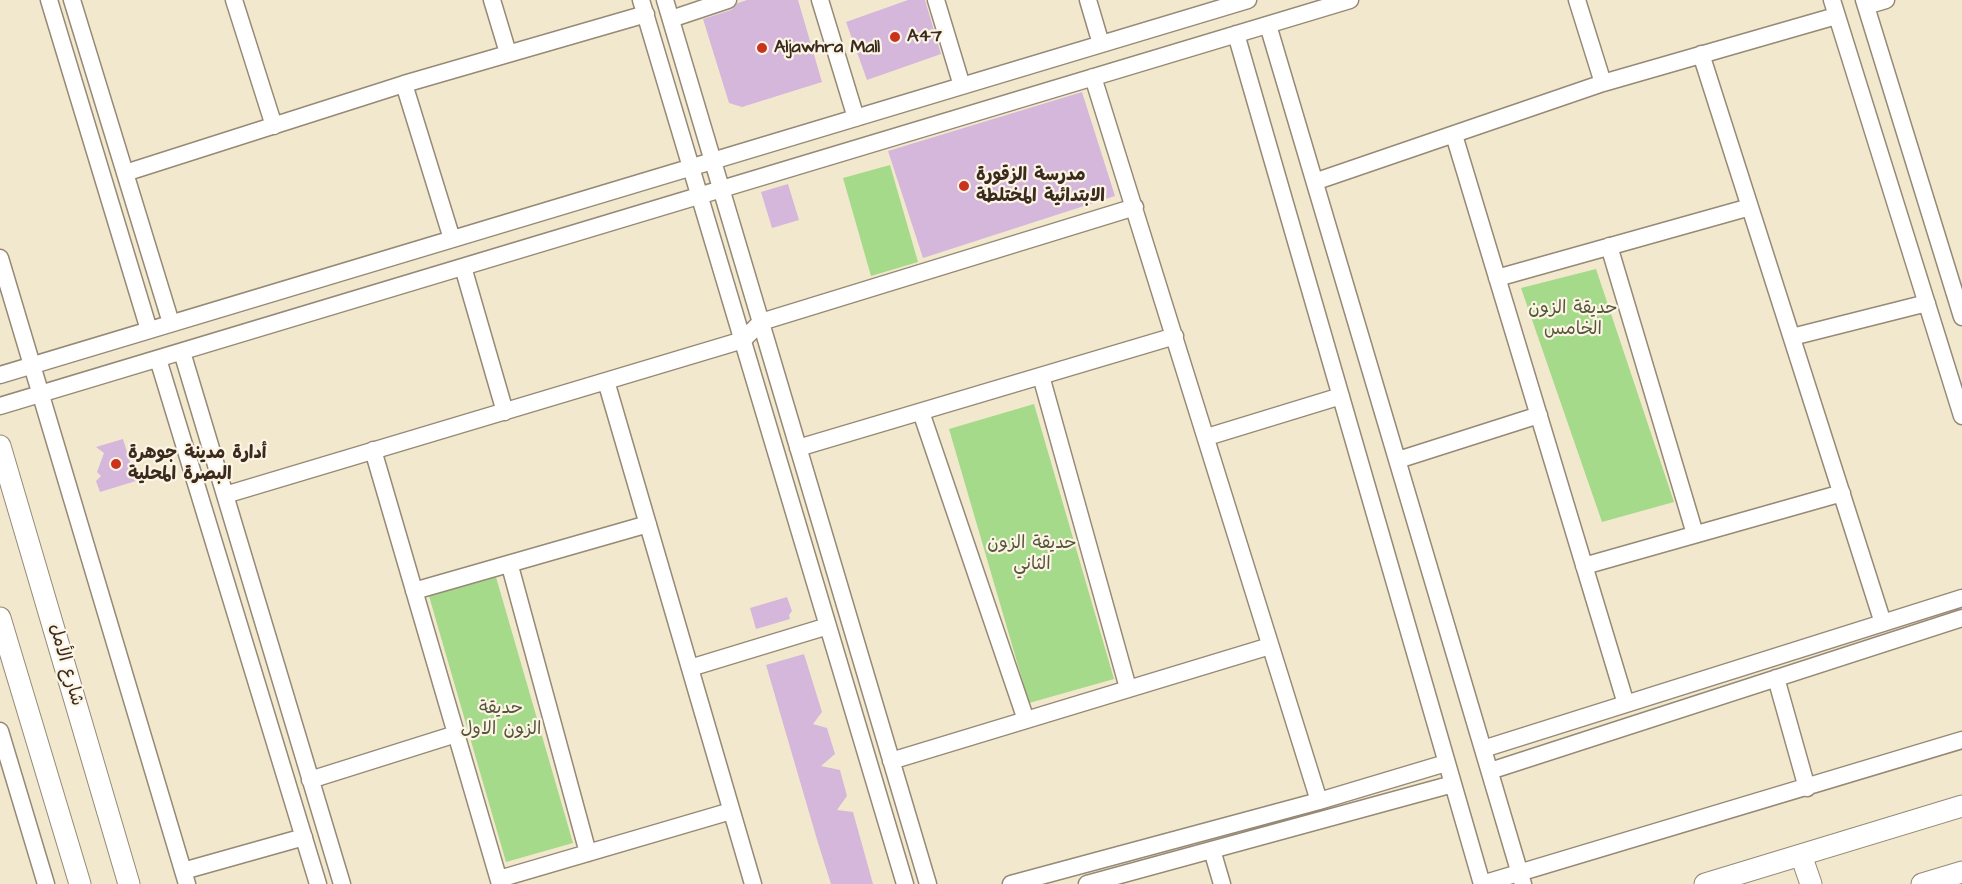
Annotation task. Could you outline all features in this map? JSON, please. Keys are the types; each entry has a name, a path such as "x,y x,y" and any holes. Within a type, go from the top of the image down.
{"main road":[{"name":"شارع الأمل","path":"0,446 129,884"},
{"path":"0,618 80,884"},
{"path":"1705,884 1962,806"},
{"path":"1802,855 1811,884"},
{"path":"1922,884 1962,872"}],"street":[{"path":"49,0 149,330"},
{"path":"72,0 171,323"},
{"path":"234,0 274,126"},
{"path":"492,0 508,53"},
{"path":"665,0 928,884"},
{"path":"671,19 728,0"},
{"path":"820,0 856,118"},
{"path":"936,0 962,86"},
{"path":"1088,0 1101,44"},
{"path":"0,375 1248,0"},
{"path":"0,406 1350,0"},
{"path":"1577,0 1603,83"},
{"path":"1886,0 1865,3 1958,290 1962,317"},
{"path":"125,173 508,53 643,7 905,884"},
{"path":"1317,181 1603,83 1701,54 1834,8 1962,416"},
{"path":"1268,25 1317,181 1521,879"},
{"path":"1236,34 1482,884 1521,879 1962,740"},
{"path":"1701,54 1883,623"},
{"path":"1094,77 1319,801"},
{"path":"404,84 452,239"},
{"path":"1454,135 1626,704"},
{"path":"225,495 743,340 761,322 1135,207"},
{"path":"1497,278 1750,207"},
{"path":"1609,246 1695,534"},
{"path":"0,258 185,877 304,837"},
{"path":"463,267 505,412"},
{"path":"1792,337 1927,303"},
{"path":"798,448 1175,336"},
{"path":"182,352 342,884"},
{"path":"158,359 318,884"},
{"path":"1041,376 1128,688"},
{"path":"606,381 753,884"},
{"path":"1207,437 1341,396"},
{"path":"921,412 1026,720"},
{"path":"1398,460 1539,415"},
{"path":"373,450 499,882 731,811"},
{"path":"1584,566 1842,493"},
{"path":"414,591 510,566 648,524"},
{"path":"510,566 588,853"},
{"path":"1483,749 1962,598"},
{"path":"1490,771 1962,618"},
{"path":"690,668 828,626"},
{"path":"891,761 1270,646"},
{"path":"1776,678 1806,788"},
{"path":"0,731 6,774 46,884"},
{"path":"310,780 456,734"},
{"path":"1011,884 1319,801 1446,763"},
{"path":"1087,884 1453,784"},
{"path":"1212,850 1222,884"}],"green space":[{"path":"890,165 918,262 871,276 843,178"},
{"name":"حديقة الزون الخامس","path":"1596,269 1674,502 1602,522 1521,288"},
{"name":"حديقة الزون الثاني","path":"1034,404 1114,679 1029,703 949,429"},
{"name":"حديقة الزون الاول","path":"496,577 573,843 506,862 429,596"}],"building":[{"name":"Aljawhra Mall","path":"747,0 798,0 822,82 742,107 729,103 703,19 731,10 738,3"},
{"name":"A47","path":"908,0 925,0 941,54 867,80 846,22"},
{"name":"مدرسة الزقورة الابتدائية المختلطة","path":"1082,92 1115,196 923,258 888,151"},
{"path":"788,184 799,220 772,228 761,192"},
{"name":"أدارة مدينة جوهرة البصرة المحلية","path":"123,439 136,481 100,492 96,481 101,476 97,472 104,453 96,447"},
{"path":"787,597 792,611 789,615 790,619 756,629 750,608"},
{"path":"804,654 822,712 813,724 827,728 835,754 821,766 840,770 847,796 837,810 853,812 873,884 831,884 818,843 766,665"}],"place":[{"name":"A47","path":"895,37"},
{"name":"Aljawhra Mall","path":"762,48"},
{"name":"مدرسة الزقورة الابتدائية المختلطة","path":"964,186"},
{"name":"أدارة مدينة جوهرة البصرة المحلية","path":"116,464"}]}
